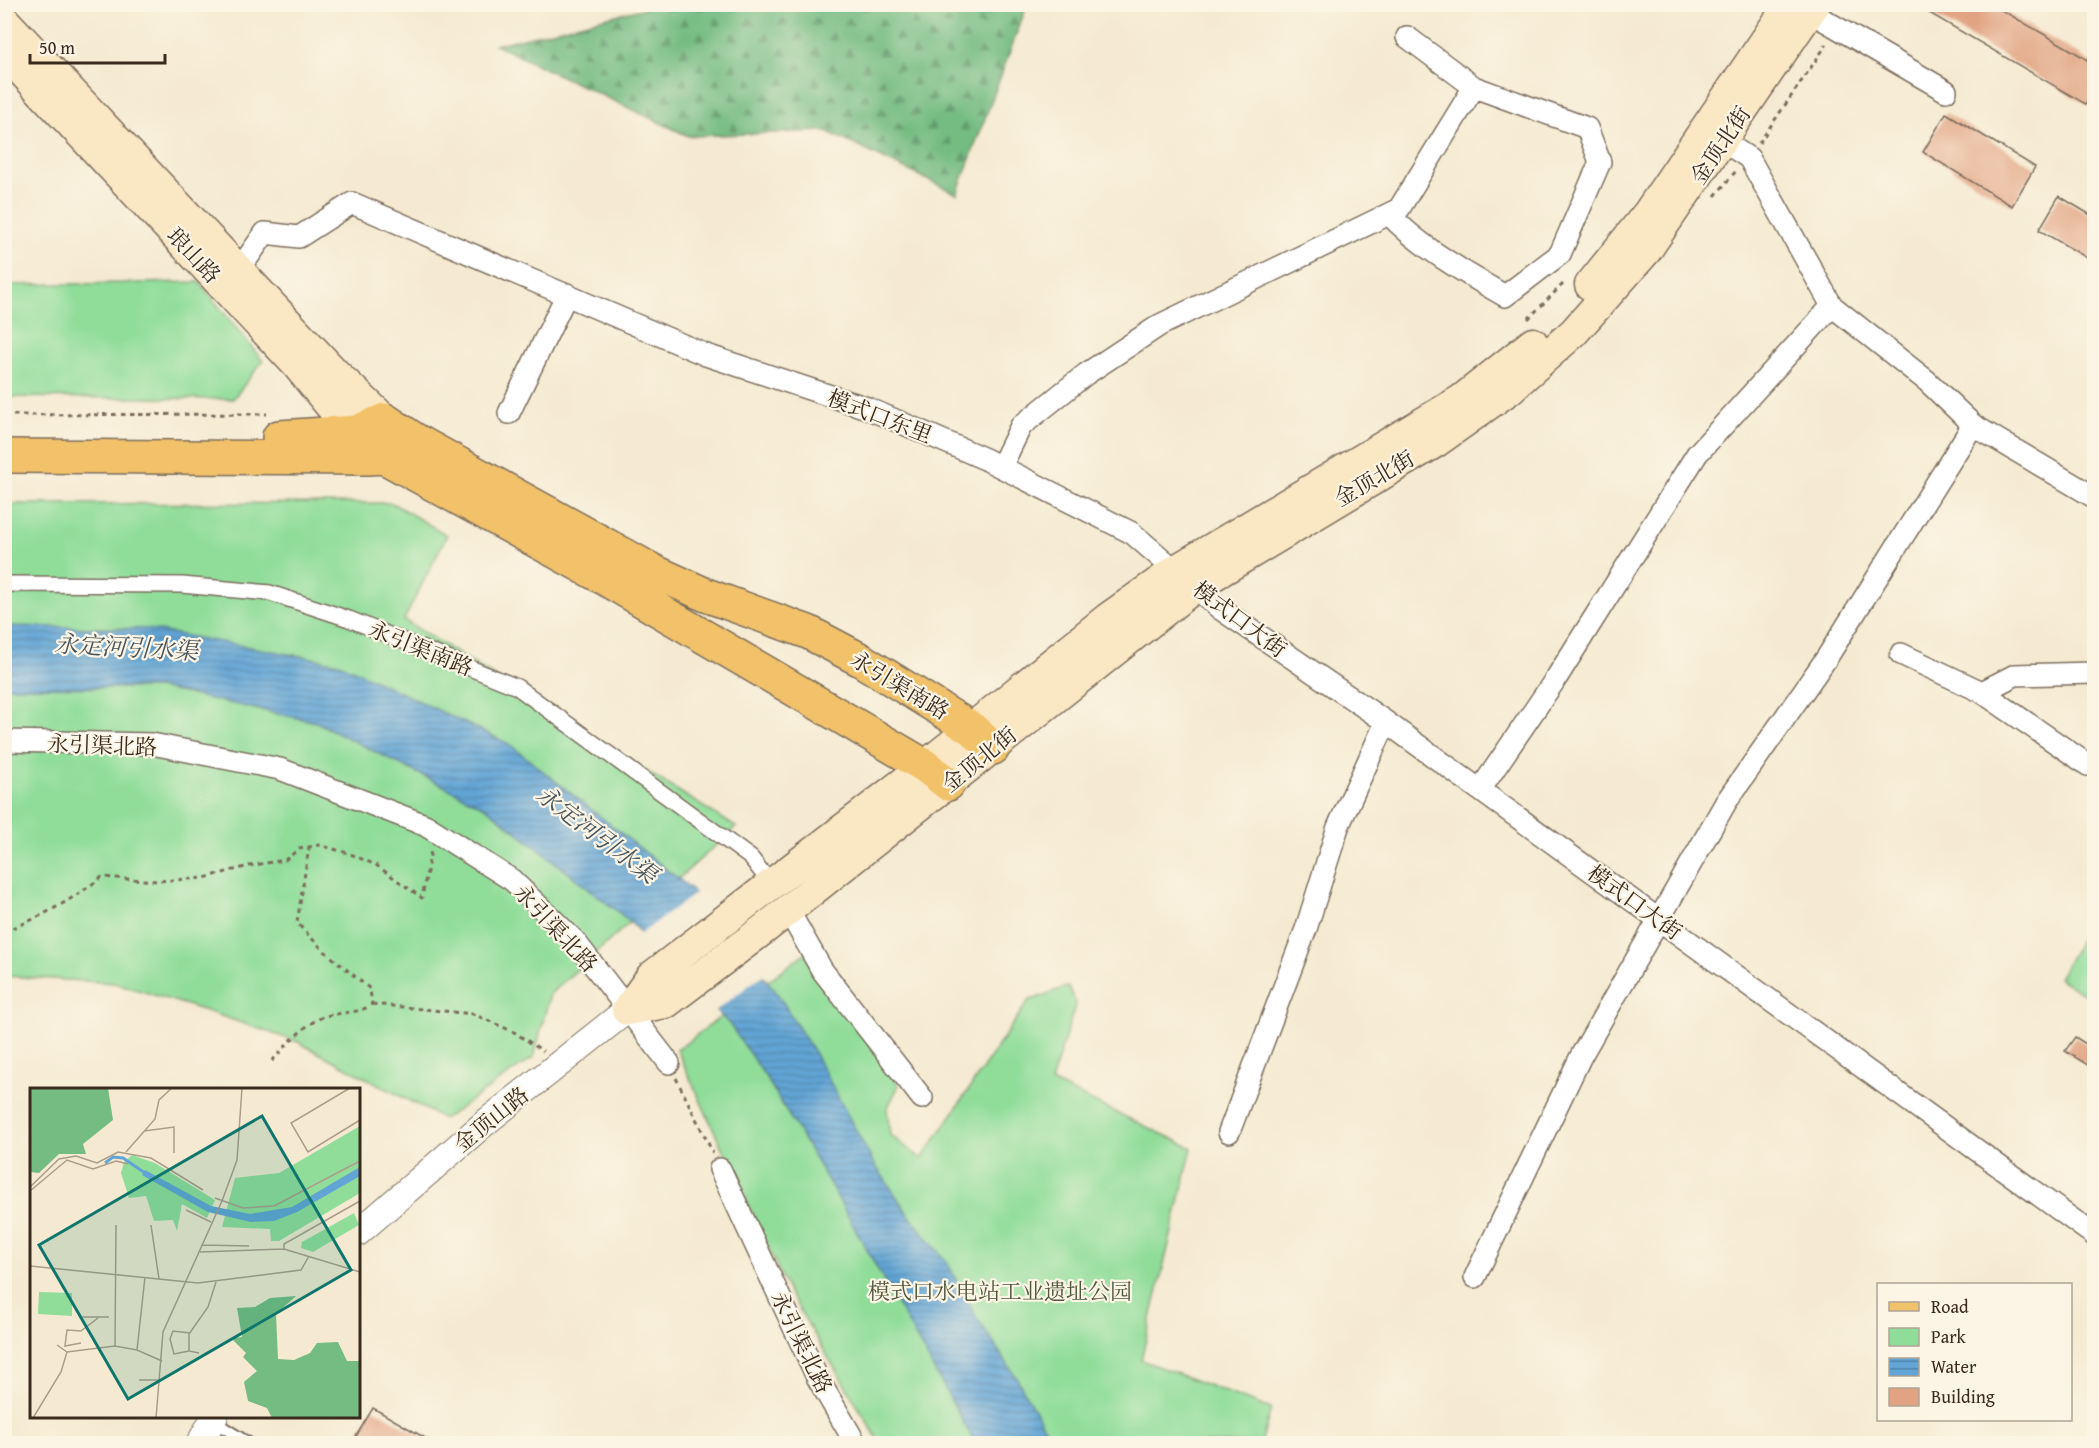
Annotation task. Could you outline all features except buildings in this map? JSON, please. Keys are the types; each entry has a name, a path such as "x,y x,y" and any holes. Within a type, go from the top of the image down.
{"main road":[{"name":"金顶北街","path":"627,1010 666,1003 764,930 937,775 1186,578 1436,442 1510,389 1574,332 1646,251 1714,136 1805,7"},
{"name":"琅山路","path":"4,20 336,374 371,426"},
{"name":"琅山路","path":"4,52 297,365 337,414 371,426"},
{"path":"4,437 290,437 371,426 384,457"},
{"name":"永引渠南路","path":"371,426 415,440 618,553 706,595 808,632 861,660 983,738"},
{"path":"4,456 384,457 604,578 937,775"},
{"name":"金顶北街","path":"627,1010 651,977 771,884 937,775"}],"street":[{"path":"1805,7 1946,91"},
{"path":"1389,214 1399,226 1505,296 1560,254 1600,162 1587,128 1474,87 1407,37"},
{"path":"1001,467 1021,426 1086,374 1160,325 1399,209 1474,87"},
{"path":"1714,136 1749,158 1832,306 1927,381 1973,425 2094,497"},
{"name":"模式口东里","path":"239,270 265,233 299,237 352,203 706,355 867,408 1001,467 1132,533 1186,578"},
{"path":"509,413 567,294"},
{"path":"1480,790 1557,677 1697,454 1832,306"},
{"path":"1475,1277 1581,1056 1726,802 1826,659 1973,425"},
{"name":"模式口大街","path":"1186,578 1219,608 1386,722 2094,1235"},
{"name":"永引渠南路","path":"4,584 182,585 270,594 349,619 517,687 752,858 771,884"},
{"path":"1901,654 1982,692 2088,765"},
{"path":"1982,692 2015,675 2094,673"},
{"path":"1229,1132 1306,929 1338,827 1386,722"},
{"name":"永引渠北路","path":"4,741 152,744 280,770 424,825 512,880 574,940 669,1063"},
{"path":"788,910 822,970 922,1098"},
{"name":"金顶山路","path":"360,1231 416,1181 627,1010"},
{"name":"永引渠北路","path":"720,1169 817,1377 856,1443"},
{"path":"199,1443 214,1419"}],"lane":[{"path":"214,1419 250,1443"}],"path":[{"path":"1527,320 1567,281"},
{"path":"4,415 271,414"},
{"path":"4,931 29,921 81,892 102,877 157,881 204,878 249,866 285,860 299,849 320,845 367,861 422,898 431,850 441,835"},
{"path":"309,847 297,923 322,949 370,989 372,1004"},
{"path":"272,1060 299,1033 321,1018 342,1012 363,1011 372,1004 472,1014 514,1032 543,1051 557,1065"},
{"path":"669,1063 720,1169"}],"green space":[{"path":"661,4 1027,5 957,194 826,131 688,136 495,45"},
{"path":"199,282 263,361 233,399 5,397 4,285"},
{"path":"392,503 447,535 404,620 736,827 550,994 534,1057 444,1119 298,1042 203,1010 115,983 5,976 4,504"},
{"path":"2094,917 2094,1000 2058,978"},
{"name":"模式口水电站工业遗址公园","path":"805,953 899,1085 887,1109 890,1135 922,1159 1029,1000 1068,987 1076,1003 1051,1082 1192,1148 1141,1360 1271,1409 1261,1443 880,1443 789,1293 677,1050"}],"water":[{"name":"永定河引水渠","path":"5,626 148,629 339,663 509,744 690,888 777,993 815,1054 873,1162 909,1215 948,1264 977,1318 1016,1377 1053,1443 975,1443 830,1184 767,1079 730,1025 627,919 485,807 316,722 159,688 5,687"}],"pier":[{"path":"697,892 765,973 714,1012 639,935"}]}
